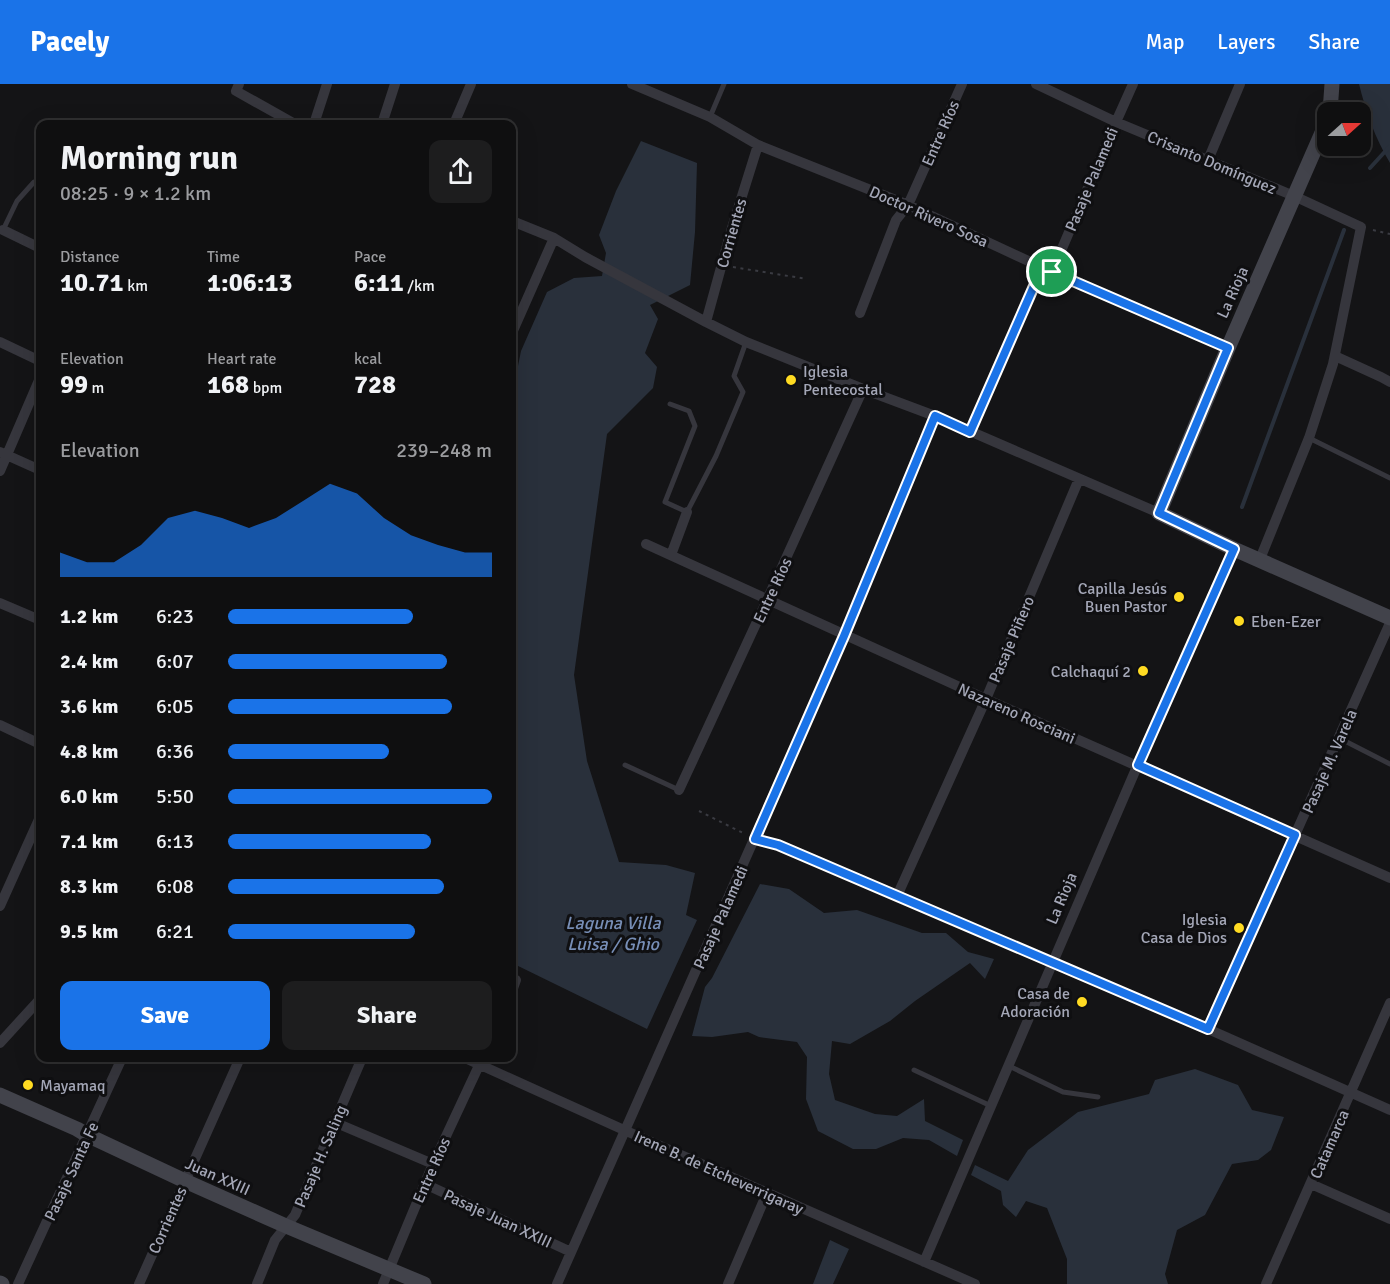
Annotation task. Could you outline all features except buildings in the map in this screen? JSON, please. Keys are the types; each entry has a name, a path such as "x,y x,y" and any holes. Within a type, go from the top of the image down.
{"street":[{"path":"239,84 236,91 288,120"},
{"path":"316,120 327,84"},
{"path":"383,120 395,84"},
{"path":"456,120 471,84"},
{"name":"Doctor Rivero Sosa","path":"632,84 710,117 758,144 908,205 1052,272 1228,348"},
{"name":"Entre Ríos","path":"860,313 896,220 908,205 963,84"},
{"name":"Crisanto Domínguez","path":"1036,84 1116,122 1294,196 1361,227"},
{"name":"Pasaje Palamedi","path":"970,432 1038,277 1052,272 1133,84"},
{"path":"1208,160 1240,84"},
{"path":"1331,102 1332,84"},
{"name":"Corrientes","path":"706,322 758,144"},
{"name":"La Rioja","path":"1159,513 1317,144"},
{"path":"516,223 554,238 585,257 746,342 935,416 1159,513 1390,618"},
{"path":"1260,559 1309,438 1335,356 1361,227"},
{"path":"3,230 36,246"},
{"path":"516,324 554,238"},
{"path":"0,342 36,359"},
{"path":"1335,356 1390,382"},
{"path":"0,471 3,454 36,386"},
{"name":"Entre Ríos","path":"679,790 863,389"},
{"name":"Pasaje Palamedi","path":"557,1284 844,636 935,416"},
{"path":"3,454 36,468"},
{"name":"Pasaje Piñero","path":"897,896 986,699 1079,479"},
{"path":"671,555 687,512"},
{"name":"Nazareno Rosciani","path":"646,544 844,636 1390,878"},
{"name":"La Rioja","path":"924,1262 1138,765 1234,549"},
{"path":"0,603 36,618"},
{"name":"Pasaje M. Varela","path":"1208,1029 1390,623"},
{"path":"0,725 36,742"},
{"path":"0,906 5,882 36,824"},
{"path":"755,839 778,845 1054,962 1390,1110"},
{"path":"0,1043 36,1003"},
{"name":"Catamarca","path":"1266,1284 1390,1003"},
{"name":"Pasaje Santa Fe","path":"18,1284 121,1062"},
{"name":"Corrientes","path":"139,1284 238,1062"},
{"name":"Pasaje H. Saling","path":"257,1284 275,1240 295,1215 360,1062"},
{"name":"Entre Ríos","path":"383,1284 433,1164 481,1062"},
{"name":"Irene B. de Etcheverrigaray","path":"483,1062 624,1130 975,1284"},
{"name":"Juan XXIII","path":"0,1095 185,1181 424,1284"},
{"path":"334,1122 433,1164"},
{"name":"Pasaje Juan XXIII","path":"425,1184 571,1252"},
{"path":"1311,1184 1390,1219"},
{"path":"728,1284 767,1193"}],"lane":[{"path":"710,117 724,84"},
{"path":"3,230 17,201 36,182"},
{"path":"670,404 689,411 695,426 665,502 687,512 716,456 743,392 734,376 746,342"},
{"path":"1309,438 1390,478"},
{"path":"1339,738 1390,764"},
{"path":"625,765 679,790"},
{"path":"1009,1066 1063,1092 1098,1097"},
{"path":"914,1070 991,1106"}],"path":[{"path":"1361,227 1390,234"},
{"path":"722,266 807,279"},
{"path":"699,811 755,839"}],"water":[{"path":"1359,84 1390,84 1390,163 1371,122 1371,102 1364,102"},
{"name":"Laguna Villa Luisa / Ghio","path":"641,141 697,163 695,232 690,285 650,305 658,319 645,353 657,367 653,388 607,434 574,675 587,761 619,862 666,865 695,873 686,915 697,920 647,1029 516,965 516,376 521,351 547,292 574,278 602,276 606,253 599,235 616,191"},
{"path":"760,884 789,889 824,913 857,910 922,933 946,933 968,952 994,959 985,979 970,963 890,1021 850,1044 832,1041 829,1074 835,1100 875,1114 897,1116 924,1099 925,1121 963,1140 957,1156 929,1140 903,1138 876,1149 853,1149 818,1131 806,1099 807,1057 797,1042 759,1037 748,1032 712,1037 692,1036 705,987 712,978"},
{"path":"1195,1069 1238,1085 1252,1110 1284,1117 1271,1150 1258,1160 1232,1164 1205,1215 1177,1230 1165,1274 1168,1284 1067,1284 1067,1259 1047,1208 1026,1201 1016,1217 1003,1205 1001,1191 971,1175 975,1165 1008,1181 1028,1150 1078,1112 1149,1094 1155,1080"},
{"path":"830,1240 849,1249 833,1284 813,1284"}],"waterway":[{"path":"1370,168 1390,146"},
{"path":"1242,507 1344,230"}],"place":[{"name":"Iglesia Pentecostal","path":"791,380"},
{"name":"Capilla Jesús Buen Pastor","path":"1179,597"},
{"name":"Eben-Ezer","path":"1239,621"},
{"name":"Calchaquí 2","path":"1143,671"},
{"name":"Iglesia Casa de Dios","path":"1239,928"},
{"name":"Casa de Adoración","path":"1082,1002"},
{"name":"Mayamaq","path":"28,1085"}],"route":[{"path":"1052,272 1228,348 1159,513 1234,549 1138,765 1295,835 1208,1029 778,845 755,839 844,636 935,416 970,432 1038,277 1052,272"}]}
